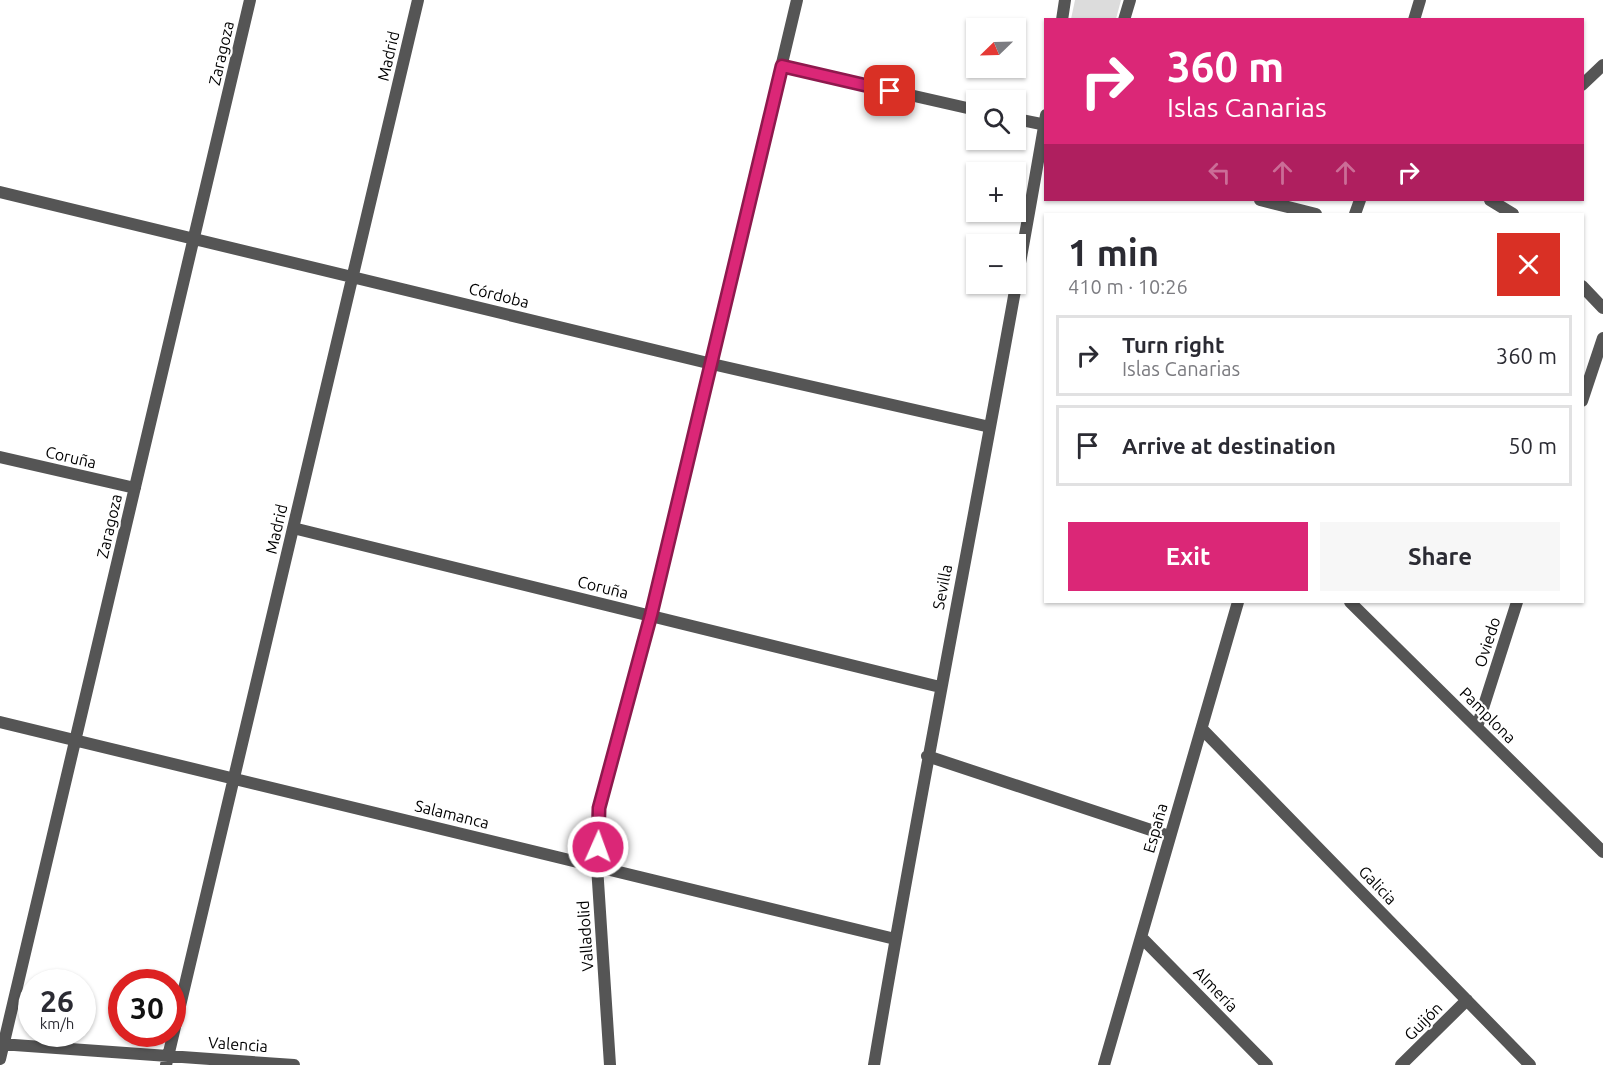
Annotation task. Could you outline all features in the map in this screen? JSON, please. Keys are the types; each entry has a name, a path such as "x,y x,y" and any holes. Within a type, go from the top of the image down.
{"street":[{"name":"Zaragoza","path":"0,1059 250,0"},
{"name":"Madrid","path":"167,1060 418,0"},
{"name":"Valladolid","path":"610,1065 597,866 599,808 651,615 797,0"},
{"path":"1062,18 1065,0"},
{"path":"1125,18 1130,0"},
{"path":"1415,18 1420,0"},
{"path":"1584,83 1603,65"},
{"path":"782,66 966,109"},
{"path":"1026,120 1044,123"},
{"name":"Sevilla","path":"874,1065 927,756 1044,129"},
{"name":"Córdoba","path":"0,192 712,363 990,427"},
{"path":"1264,201 1312,213"},
{"path":"1492,201 1511,213"},
{"path":"1584,288 1603,308"},
{"path":"1584,395 1603,338"},
{"name":"Coruña","path":"0,457 135,488"},
{"name":"Coruña","path":"293,528 940,687"},
{"name":"España","path":"1104,1065 1238,603"},
{"name":"Pamplona","path":"1351,603 1603,852"},
{"name":"Oviedo","path":"1477,727 1518,603"},
{"name":"Salamanca","path":"0,722 895,939"},
{"name":"Galicia","path":"1202,729 1530,1065"},
{"path":"927,756 1169,836"},
{"name":"Almería","path":"1141,937 1267,1065"},
{"name":"Guijón","path":"1401,1065 1467,1000"},
{"name":"Valencia","path":"2,1044 167,1060 294,1065"}],"shaded area":[{"path":"1075,0 1121,0 1116,18 1071,18"}],"route":[{"path":"598,847 599,808 651,615 782,66 890,91"}]}
